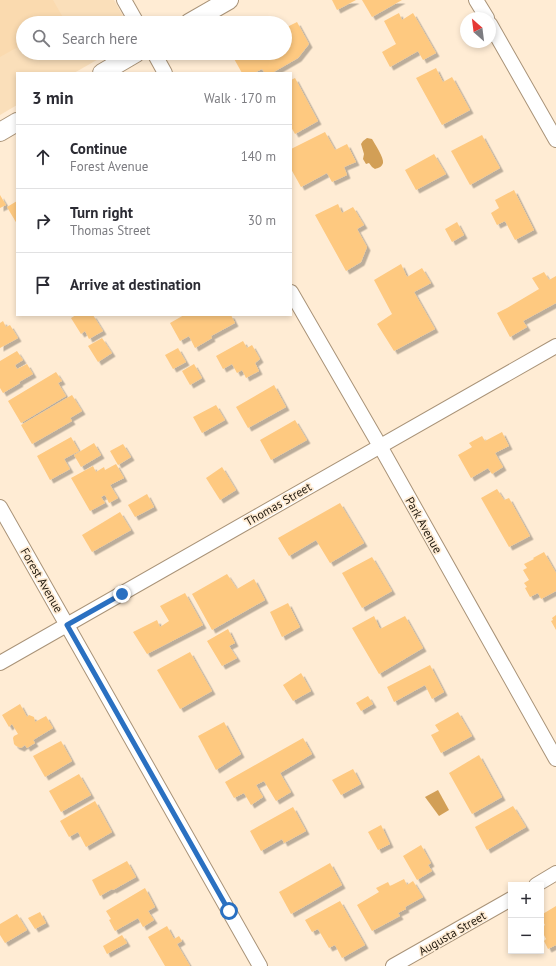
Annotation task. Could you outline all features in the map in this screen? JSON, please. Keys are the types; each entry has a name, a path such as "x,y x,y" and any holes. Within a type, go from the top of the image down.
{"street":[{"path":"124,0 132,16"},
{"path":"201,16 229,0"},
{"path":"476,0 483,12"},
{"path":"496,35 556,140"},
{"path":"104,72 124,60"},
{"path":"158,60 164,72"},
{"path":"0,132 16,123"},
{"name":"Park Avenue","path":"292,294 380,446 556,759"},
{"name":"Thomas Street","path":"0,663 556,346"},
{"name":"Forest Avenue","path":"0,507 260,966"},
{"path":"541,882 556,874"},
{"name":"Augusta Street","path":"393,966 508,901"}],"shaded area":[{"path":"0,0 114,0 123,16 16,16 16,60 97,60 76,72 16,72 16,106 0,115"},
{"path":"0,0 53,0 62,16 16,16 16,48 0,57"},
{"path":"367,138 372,139 383,161 380,167 375,169 369,163 366,164 363,159 364,154 361,144"},
{"path":"438,790 449,810 439,816 425,797"}],"building":[{"path":"332,0 356,0 337,10"},
{"path":"362,0 402,0 372,17"},
{"path":"399,13 402,20 413,13 436,53 423,60 418,51 390,67 382,52 396,44 384,21"},
{"path":"297,22 309,44 298,58 274,72 264,72 262,69 256,72 241,72 235,60 292,60 292,24"},
{"path":"436,68 443,82 452,77 470,110 442,125 416,78"},
{"path":"295,78 318,121 295,134 292,129 292,80"},
{"path":"325,132 335,150 347,144 356,162 344,167 347,175 332,182 327,173 301,187 292,171 292,148"},
{"path":"482,135 500,168 470,185 451,151"},
{"path":"434,154 446,174 416,190 405,170"},
{"path":"514,190 534,230 515,240 505,221 497,225 491,213 499,208 495,200"},
{"path":"0,195 6,205 0,208"},
{"path":"16,202 16,222 7,207"},
{"path":"338,204 342,213 353,207 364,225 357,229 367,247 361,262 346,271 315,215"},
{"path":"457,222 464,235 452,242 445,229"},
{"path":"401,264 407,277 422,268 431,283 414,292 435,329 394,351 377,324 392,314 374,280"},
{"path":"544,272 549,280 556,276 556,303 523,321 527,327 510,337 497,313 539,289 532,278"},
{"path":"74,316 94,316 103,331 89,339 85,331 81,334 71,318"},
{"path":"182,316 232,316 235,323 211,336 212,338 195,348 189,336 180,341 170,323"},
{"path":"3,321 6,327 10,325 18,338 0,348 0,323"},
{"path":"102,338 112,353 98,362 88,346"},
{"path":"243,341 247,348 252,345 260,359 255,363 259,371 246,378 242,370 237,373 232,364 223,369 216,356"},
{"path":"178,348 186,362 173,369 165,355"},
{"path":"17,351 23,360 15,365 17,369 27,364 33,374 3,393 0,388 0,361"},
{"path":"194,364 202,378 190,385 182,371"},
{"path":"56,372 62,381 58,383 66,396 21,423 8,401"},
{"path":"274,385 286,407 248,428 236,407"},
{"path":"72,395 82,411 70,418 72,421 32,444 21,425"},
{"path":"216,405 225,420 202,433 193,417"},
{"path":"295,420 307,440 271,460 260,440"},
{"path":"502,432 509,446 495,453 503,467 492,474 488,468 471,478 458,455 472,447 469,443 482,436 485,441"},
{"path":"71,437 79,451 64,459 70,469 50,480 37,456"},
{"path":"94,443 101,455 81,467 74,455"},
{"path":"123,444 131,457 118,465 110,451"},
{"path":"116,464 124,478 110,485 118,498 109,503 105,495 101,497 105,503 90,511 71,478 93,466 96,472 104,467 105,470"},
{"path":"222,467 236,490 220,500 206,478"},
{"path":"497,489 504,500 509,498 530,536 509,547 481,498"},
{"path":"147,494 154,507 135,517 128,505"},
{"path":"340,503 364,543 330,563 316,540 289,556 278,538"},
{"path":"120,512 131,530 92,552 82,535"},
{"path":"544,552 556,573 556,591 541,599 538,593 530,597 524,583 529,580 523,570 527,568 524,564"},
{"path":"372,557 392,591 362,608 342,573"},
{"path":"227,574 237,589 254,579 265,600 212,630 192,594"},
{"path":"185,593 203,625 147,654 133,632 157,620 160,627 169,621 160,606"},
{"path":"288,603 300,627 282,637 270,612"},
{"path":"556,615 556,630 551,621"},
{"path":"374,616 380,629 405,616 423,648 379,674 352,628"},
{"path":"228,629 235,643 229,646 237,658 222,666 207,641"},
{"path":"190,652 212,691 180,709 157,670"},
{"path":"430,665 444,692 432,699 425,685 394,702 387,687"},
{"path":"301,673 311,691 293,701 283,685"},
{"path":"368,696 373,704 361,711 356,703"},
{"path":"20,704 27,717 29,715 34,717 35,722 46,716 53,728 33,740 35,743 27,748 25,745 21,748 14,744 13,738 18,734 12,724 9,727 2,715"},
{"path":"458,712 472,736 441,753 431,735 439,731 435,725"},
{"path":"224,722 241,754 216,770 198,736"},
{"path":"303,738 312,754 280,773 291,792 276,801 264,781 256,785 263,797 251,805 244,793 234,798 225,782"},
{"path":"61,741 72,761 45,777 33,756"},
{"path":"479,755 502,797 472,814 449,773"},
{"path":"353,769 361,784 341,795 332,780"},
{"path":"79,774 91,795 61,812 49,791"},
{"path":"95,801 112,832 86,847 78,832 69,837 60,821"},
{"path":"513,806 526,827 487,850 475,827"},
{"path":"293,807 306,831 284,843 282,839 261,851 250,831"},
{"path":"381,825 390,844 378,850 368,832"},
{"path":"421,845 431,863 428,865 432,871 417,880 403,856"},
{"path":"127,861 136,877 100,896 92,880"},
{"path":"330,863 342,885 291,914 279,892"},
{"path":"404,879 407,885 413,881 423,897 405,907 406,909 398,913 400,916 372,931 357,905 379,892 376,888 388,882 390,886"},
{"path":"145,888 155,907 148,911 154,920 143,927 138,918 115,931 109,920 111,919 106,911"},
{"path":"340,901 365,945 342,958 335,945 329,948 318,929 312,932 305,920"},
{"path":"556,906 556,945 548,949 544,941 546,939 544,935 544,913"},
{"path":"40,912 46,923 35,929 28,918"},
{"path":"17,914 27,930 5,943 0,935 0,924"},
{"path":"167,926 174,939 179,936 182,941 177,944 190,966 165,966 148,937"},
{"path":"122,935 127,943 107,954 103,946"}],"route":[{"path":"122,594 67,625 229,911"}]}
